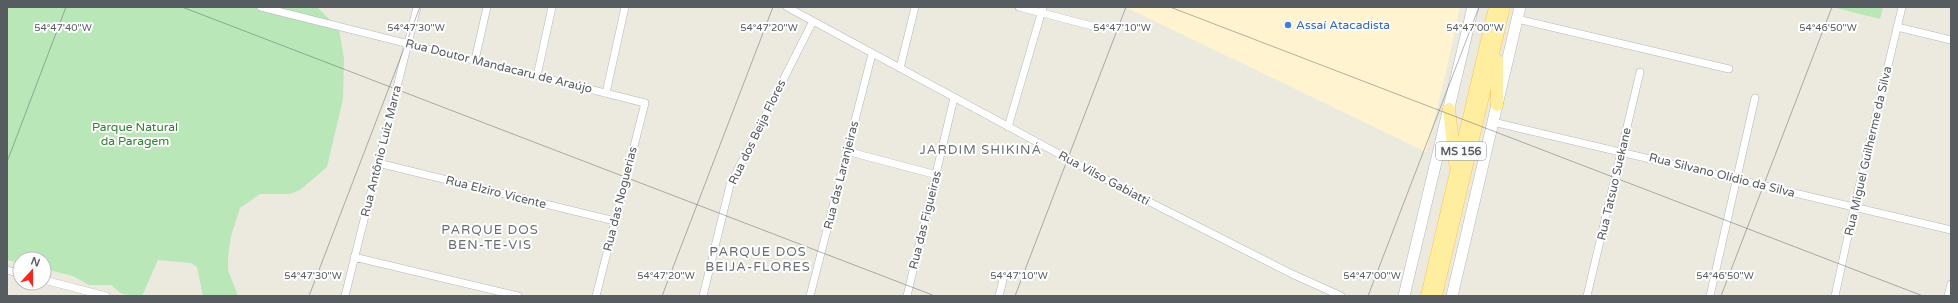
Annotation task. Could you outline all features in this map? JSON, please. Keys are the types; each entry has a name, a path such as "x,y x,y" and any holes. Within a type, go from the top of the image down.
{"main road":[{"path":"1404,296 1473,7"},
{"name":"MS 156","path":"1427,296 1495,7"},
{"path":"1497,105 1497,37 1504,7"},
{"path":"1452,296 1520,7"},
{"name":"MS 156","path":"1436,296 1497,37"},
{"path":"1449,109 1456,174"}],"street":[{"name":"Rua Doutor Mandacaru de Araújo","path":"260,7 274,9 408,44 645,102"},
{"name":"Rua Antônio Luiz Marra","path":"345,296 417,7"},
{"path":"475,60 486,7"},
{"path":"537,76 552,7"},
{"path":"606,93 625,7"},
{"name":"Rua Vilso Gabiatti","path":"787,7 1122,188 1292,274 1341,296"},
{"path":"900,68 914,7"},
{"path":"1019,7 1042,10 1096,27"},
{"name":"Rua Miguel Guilherme da Silva","path":"1835,296 1854,208 1902,7"},
{"path":"1008,127 1042,10"},
{"path":"1517,19 1729,69"},
{"name":"Rua dos Beija Flores","path":"703,296 730,185 813,21"},
{"path":"1897,27 1951,40"},
{"name":"Rua das Laranjeiras","path":"810,296 872,54"},
{"name":"Rua Tatsuo Suekane","path":"1587,296 1640,72"},
{"name":"Rua das Figueiras","path":"906,296 937,175 954,98"},
{"path":"1710,296 1755,98"},
{"name":"Rua das Noguerias","path":"596,296 645,102"},
{"name":"Rua Silvano Olídio da Silva","path":"1493,122 1736,178 1854,208 1951,230"},
{"path":"846,151 937,175"},
{"name":"Rua Elziro Vicente","path":"378,163 615,221"},
{"path":"354,257 518,296"},
{"path":"999,296 1003,280"},
{"path":"52,282 106,296"},
{"path":"1948,296 1951,284"}],"shaded area":[{"path":"1125,7 1460,7 1446,72 1426,152"}],"green space":[{"name":"Parque Natural da Paragem","path":"7,7 263,7 278,12 279,7 317,7 339,29 344,59 343,99 327,167 300,190 290,194 260,194 240,208 231,236 228,257 228,270 238,296 203,296 197,267 191,263 158,260 142,296 122,294 111,285 89,285 73,276 52,271 52,251 12,251 12,261 7,260"},
{"path":"1832,7 1883,7 1880,19"}],"place":[{"name":"Assaí Atacadista","path":"1288,25"}],"district":[{"name":"JARDIM SHIKINÁ","path":"981,149"},
{"name":"PARQUE DOS BEN-TE-VIS","path":"490,236"},
{"name":"PARQUE DOS BEIJA-FLORES","path":"758,258"}]}
